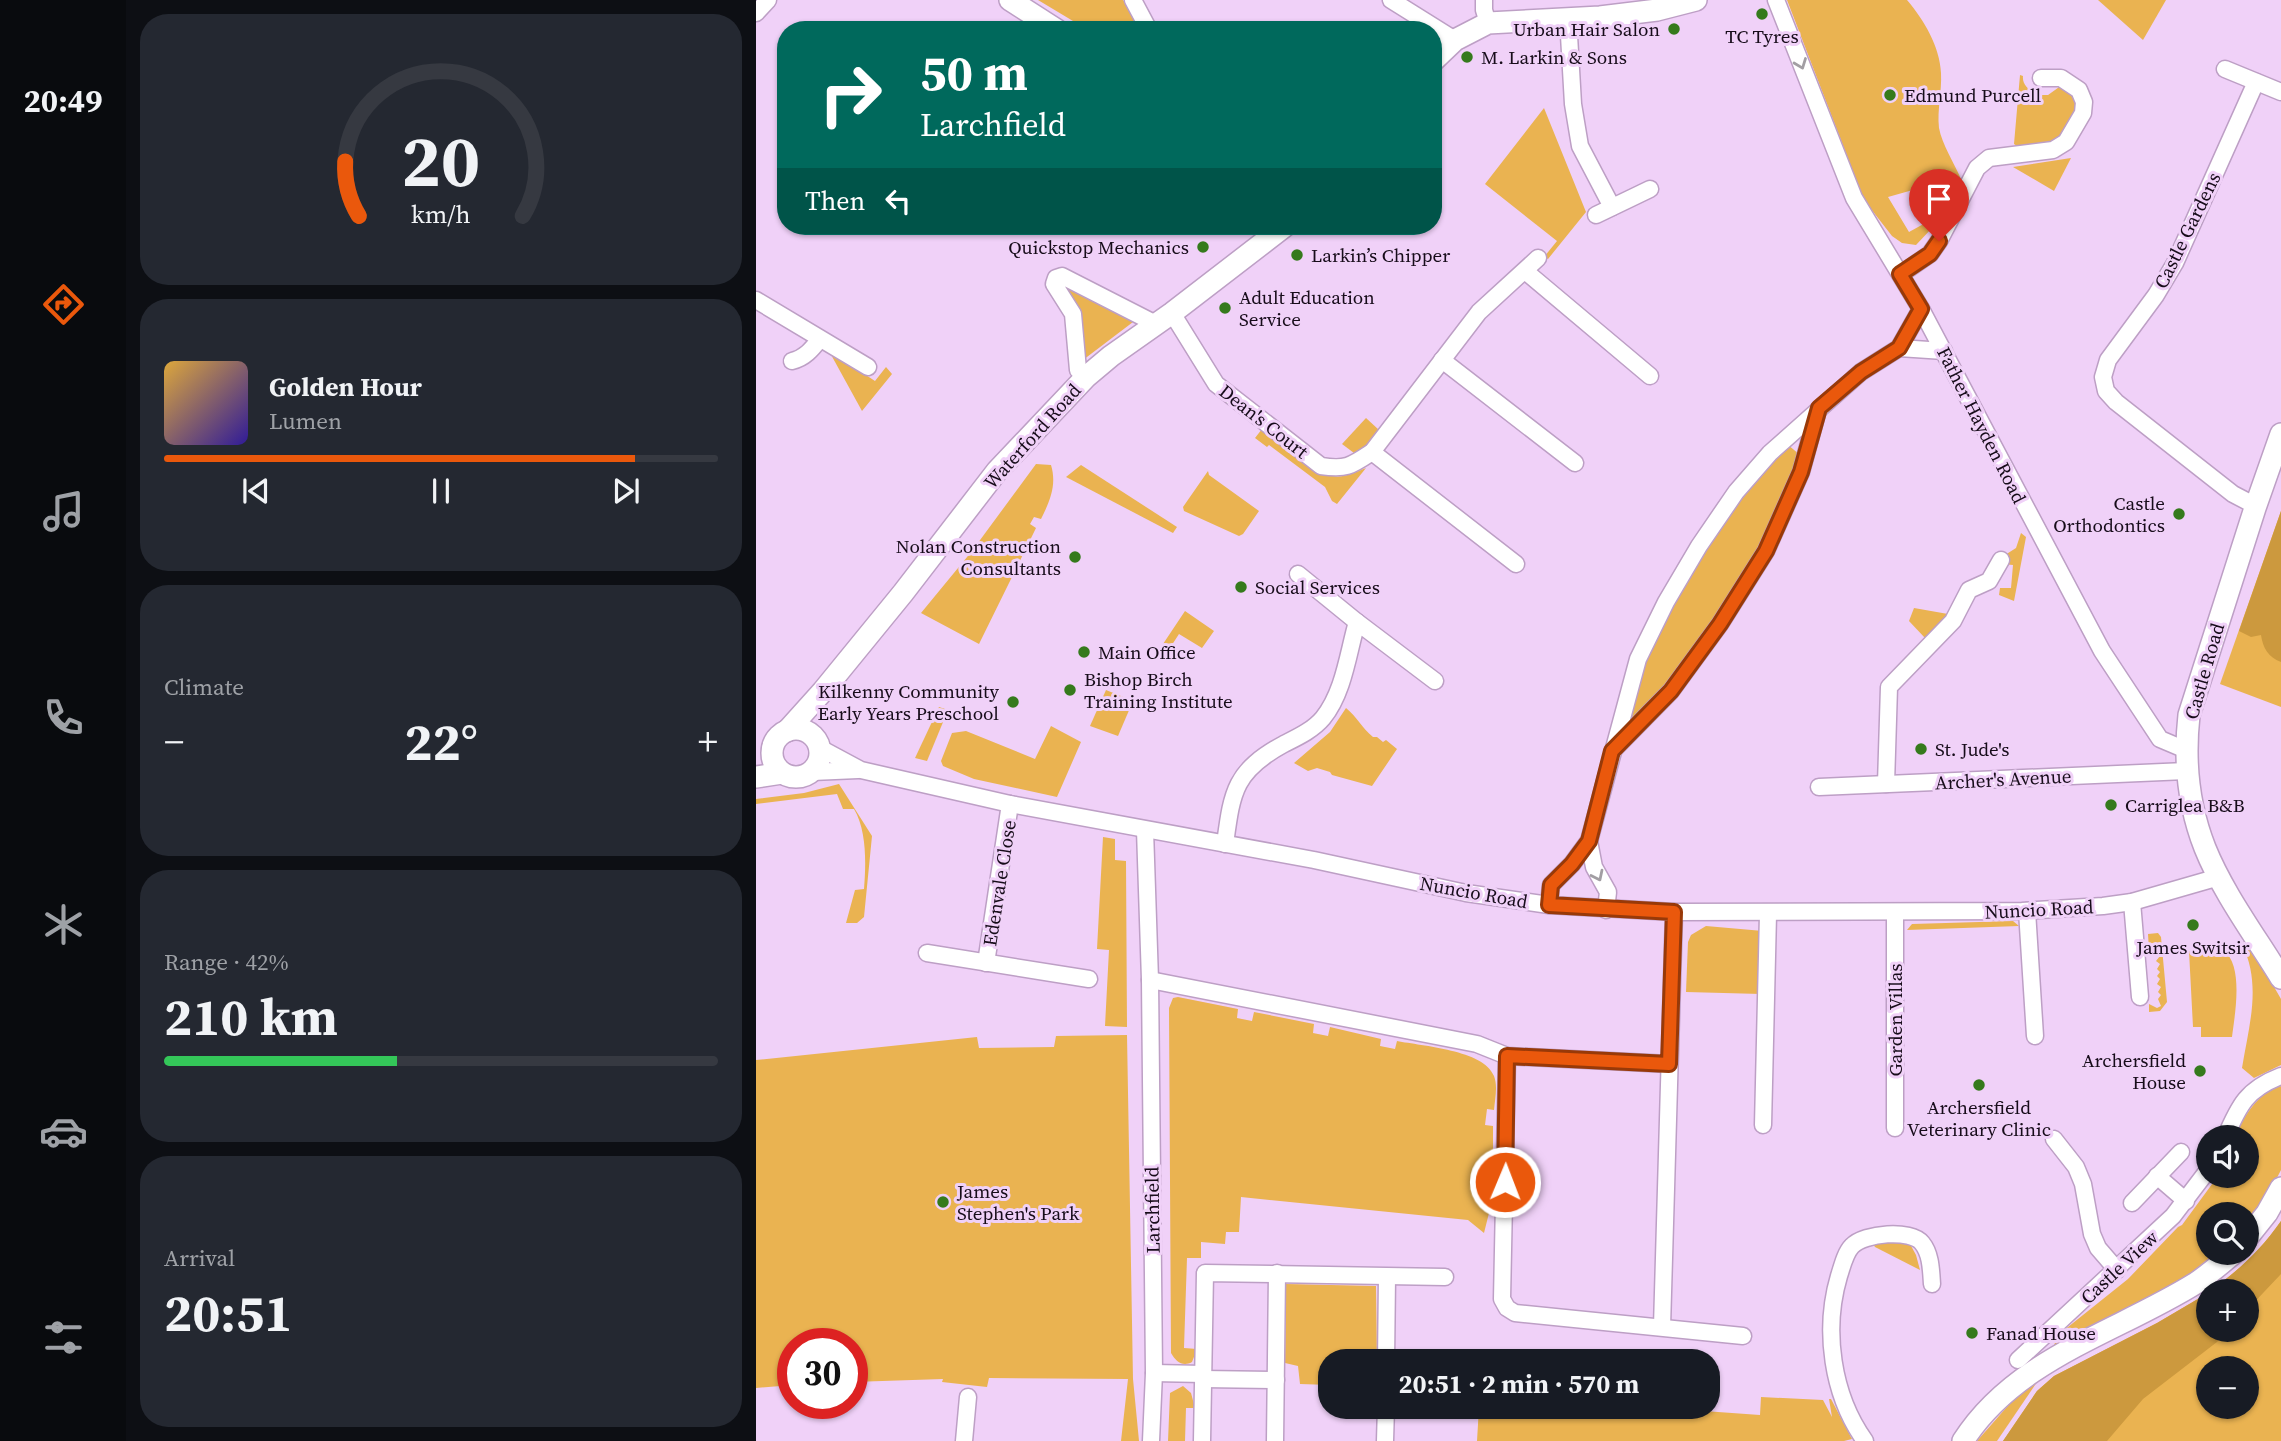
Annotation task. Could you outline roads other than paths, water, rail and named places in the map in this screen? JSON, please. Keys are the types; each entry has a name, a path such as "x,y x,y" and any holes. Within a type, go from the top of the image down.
{"main road":[{"path":"1010,0 1044,21"},
{"path":"1442,52 1455,40 1488,23 1657,10 1696,0"},
{"name":"Waterford Road","path":"787,730 824,691 997,471 1086,377 1273,235"},
{"name":"Castle Road","path":"2281,434 2189,715 2186,750 2186,771 2205,847 2219,877 2281,978"},
{"name":"Waterford Road","path":"817,742 824,691"},
{"path":"802,729 817,742 819,761 812,772 797,778 782,773 764,757 777,738 787,730 802,729"},
{"path":"756,777 782,773"},
{"path":"2259,1223 2281,1188"},
{"path":"1963,1441 1971,1428 2005,1391 2038,1366 2196,1282 2218,1265"}],"street":[{"path":"756,13 768,0"},
{"path":"1133,0 1144,21"},
{"path":"1391,0 1425,21"},
{"path":"1484,0 1488,23"},
{"name":"Father Hayden Road","path":"1776,0 1854,198 1944,351 2102,651 2160,739 2186,750"},
{"path":"1568,18 1574,118 1580,146 1612,207"},
{"path":"1442,32 1455,40"},
{"path":"2225,69 2281,92"},
{"path":"1900,274 1930,254 1978,168 1989,158 2053,150 2066,142 2083,113 2084,102 2079,90 2061,78 2041,78"},
{"name":"Castle Gardens","path":"2256,82 2175,264 2156,295 2108,359 2104,377 2106,391 2116,402 2233,494 2256,506"},
{"path":"1596,215 1650,189"},
{"name":"Dean's Court","path":"1164,318 1197,367 1216,384 1321,466 1340,468 1373,452 1479,312 1538,258"},
{"path":"1525,271 1650,376"},
{"path":"1086,377 1078,370 1073,314 1055,284 1056,278 1062,275 1164,318"},
{"path":"756,300 868,367"},
{"path":"1549,905 1551,885 1572,864 1589,841 1638,659 1666,602 1699,545 1736,492 1767,457 1861,372 1899,348 1921,309"},
{"path":"792,361 811,351 820,339"},
{"path":"1899,348 1944,351"},
{"path":"1443,360 1575,463"},
{"path":"1612,751 1671,691 1720,624 1766,551 1801,472 1819,408"},
{"path":"1373,452 1516,564"},
{"path":"1886,784 1889,687 1953,621 1969,590 1989,580 2001,560"},
{"path":"1298,574 1435,681"},
{"path":"1225,844 1231,798 1243,775 1264,755 1315,726 1326,715 1338,693 1357,622"},
{"name":"Nuncio Road","path":"817,742 861,769"},
{"name":"Nuncio Road","path":"812,772 861,769 1010,804 1314,860 1466,893 1606,910 1768,914 2027,911 2132,902 2219,877"},
{"name":"Archer's Avenue","path":"1819,787 2186,771"},
{"name":"Edenvale Close","path":"986,963 1010,804"},
{"name":"Larchfield","path":"1145,830 1150,980 1154,1373 1151,1441"},
{"path":"1589,841 1594,867 1608,892 1606,910"},
{"path":"2132,902 2140,997"},
{"path":"2027,911 2035,1037"},
{"path":"1662,1327 1674,912"},
{"name":"Garden Villas","path":"1895,912 1895,1128"},
{"path":"1763,1125 1768,914"},
{"name":"Edenvale Close","path":"927,953 1089,979"},
{"path":"1150,980 1477,1044 1507,1056 1669,1064"},
{"path":"1507,1056 1502,1299 1507,1308 1515,1313 1744,1336"},
{"path":"2230,1125 2250,1092 2281,1076"},
{"path":"2054,1139 2076,1167 2083,1184 2092,1234 2098,1248 2117,1270"},
{"name":"Castle View","path":"2132,1203 2181,1152"},
{"path":"2157,1177 2186,1201"},
{"name":"Castle View","path":"2018,1360 2173,1216 2196,1187"},
{"path":"1865,1441 1844,1405 1832,1355 1832,1300 1842,1264 1852,1246 1868,1236 1904,1234 1920,1240 1929,1253 1932,1284"},
{"path":"1202,1441 1205,1273 1445,1277"},
{"path":"1275,1441 1277,1273"},
{"path":"1386,1349 1387,1277"},
{"path":"1154,1373 1276,1380"},
{"path":"964,1441 968,1397"},
{"path":"1385,1419 1385,1441"}],"place":[{"name":"TC Tyres","path":"1762,14"},
{"name":"Urban Hair Salon","path":"1674,29"},
{"name":"M. Larkin & Sons","path":"1467,57"},
{"name":"Edmund Purcell","path":"1890,95"},
{"name":"Quickstop Mechanics","path":"1203,247"},
{"name":"Larkin’s Chipper","path":"1297,255"},
{"name":"Adult Education Service","path":"1225,308"},
{"name":"Castle Orthodontics","path":"2179,514"},
{"name":"Nolan Construction Consultants","path":"1075,557"},
{"name":"Social Services","path":"1241,587"},
{"name":"Main Office","path":"1084,652"},
{"name":"Bishop Birch Training Institute","path":"1070,690"},
{"name":"Kilkenny Community Early Years Preschool","path":"1013,702"},
{"name":"St. Jude's","path":"1921,749"},
{"name":"Carriglea B&B","path":"2111,805"},
{"name":"James Switsir","path":"2193,925"},
{"name":"Archersfield House","path":"2200,1071"},
{"name":"Archersfield Veterinary Clinic","path":"1979,1085"},
{"name":"James Stephen's Park","path":"943,1202"},
{"name":"Fanad House","path":"1972,1333"}]}
